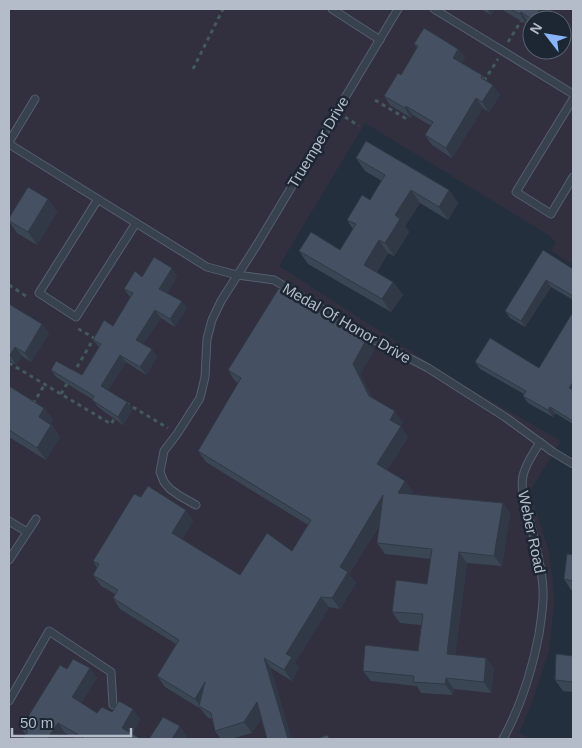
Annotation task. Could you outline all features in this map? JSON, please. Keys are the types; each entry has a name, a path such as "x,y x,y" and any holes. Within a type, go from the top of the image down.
{"lane":[{"path":"332,9 342,11 380,40"},
{"name":"Truemper Drive","path":"196,505 175,493 164,482 160,472 164,451 200,398 205,377 208,339 212,320 221,301 398,9"},
{"path":"434,9 573,94"},
{"path":"9,143 34,99"},
{"path":"573,99 516,192 551,214 573,178"},
{"name":"Medal Of Honor Drive","path":"9,143 207,266 237,275 274,280 362,334 428,368 505,417 553,452 573,464"},
{"path":"98,199 39,293 76,317 136,223"},
{"name":"Weber Road","path":"503,739 524,692 532,666 542,619 544,591 541,564 523,494 522,479 524,468 540,442"},
{"path":"9,560 36,519"},
{"path":"9,521 28,532"},
{"path":"9,701 49,631 111,672 113,705"}],"path":[{"path":"193,69 223,9"},
{"path":"508,43 521,21"},
{"path":"484,82 498,58"},
{"path":"375,100 405,118 406,115"},
{"path":"343,116 359,126"},
{"path":"61,394 94,338"},
{"path":"9,371 11,364 111,424 124,402 170,430"},
{"path":"31,407 45,384"}],"shaded area":[{"path":"9,9 573,9 573,265 551,251 556,242 550,236 365,123 279,266 468,388 561,441 530,491 548,549 553,580 554,605 549,651 533,700 519,733 531,739 9,739"}],"building":[{"path":"510,9 540,9 522,10 520,14"},
{"path":"424,28 458,49 453,58 482,75 481,78 493,85 482,102 476,98 446,148 425,135 433,122 384,96 398,73 401,75 418,46 414,44"},
{"path":"366,141 449,190 439,207 411,190 395,215 400,219 385,243 379,240 364,265 393,282 382,299 299,251 311,232 340,250 356,224 347,220 362,195 370,200 385,175 356,158"},
{"path":"28,187 48,199 28,232 9,221 9,218"},
{"path":"543,250 573,269 573,296 546,280 521,321 505,311"},
{"path":"154,257 172,268 159,289 182,301 170,319 155,310 136,340 152,349 140,367 120,355 101,386 127,402 118,417 92,400 94,396 51,370 56,361 82,375 101,344 93,340 104,320 113,326 133,293 124,289 135,271 142,277"},
{"path":"279,288 366,340 353,364 369,396 395,411 390,420 401,426 377,464 405,481 398,493 503,503 494,556 459,552 447,654 486,658 484,682 446,678 445,684 413,682 414,676 363,671 365,645 418,651 423,614 392,612 396,580 427,584 432,549 377,543 383,495 340,567 348,572 332,598 321,597 286,654 292,657 284,670 264,658 288,739 267,739 257,702 244,722 215,731 211,713 199,706 205,682 195,699 157,676 179,640 113,598 118,590 93,575 99,564 93,561 134,494 141,497 148,486 186,510 172,533 240,575 267,533 292,551 311,520 198,451 241,378 228,370"},
{"path":"9,304 42,324 25,353 15,347 9,355"},
{"path":"573,312 573,382 569,388 573,390 573,421 550,407 548,410 523,396 526,391 475,362 490,338 539,368"},
{"path":"9,386 44,408 39,417 51,425 37,448 9,430"},
{"path":"567,554 573,555 573,581 564,579"},
{"path":"556,654 573,656 573,682 555,680"},
{"path":"73,659 90,668 72,697 97,713 102,707 112,712 119,701 133,709 122,728 141,739 83,739 58,723 47,739 23,739 28,731 21,728 60,665 67,669"},
{"path":"163,717 180,726 172,739 149,739"},
{"path":"328,735 329,739 316,739"}]}
